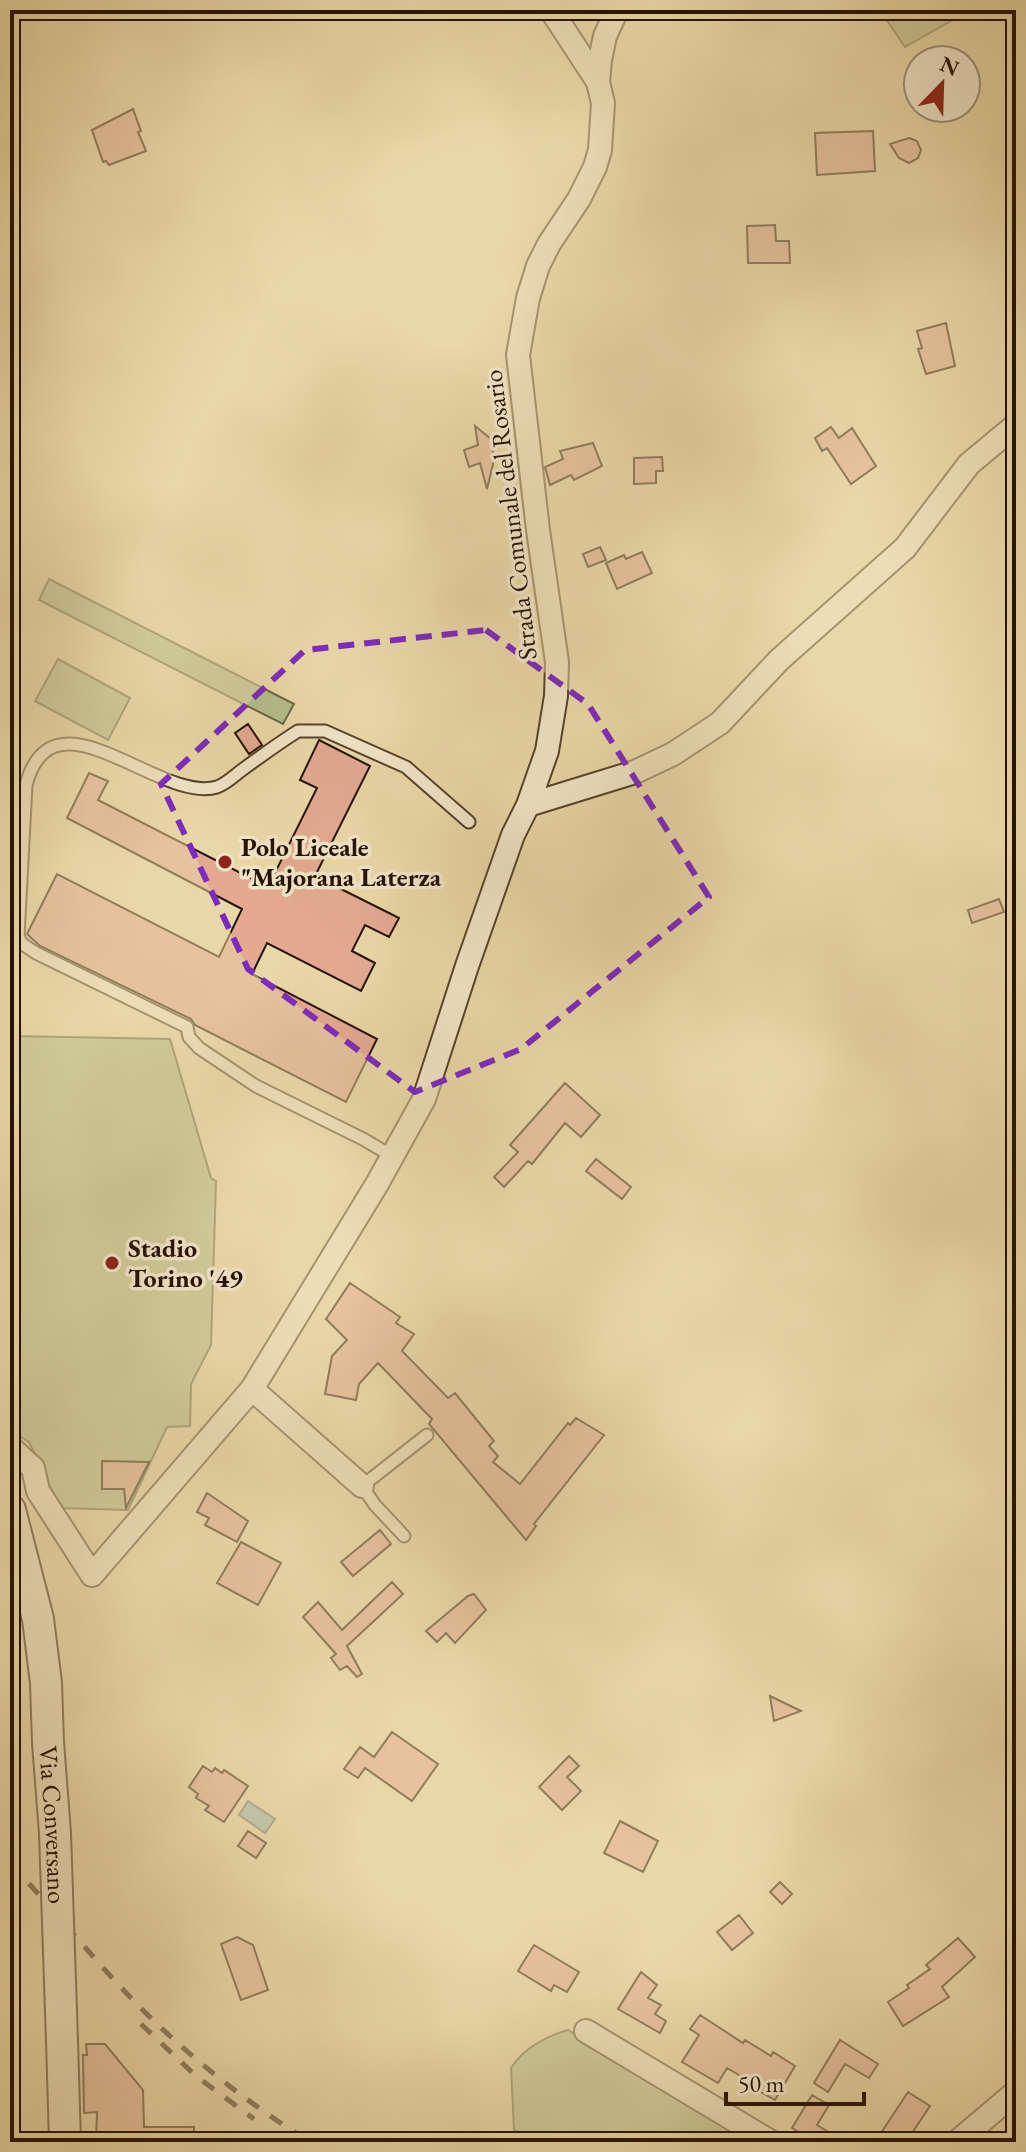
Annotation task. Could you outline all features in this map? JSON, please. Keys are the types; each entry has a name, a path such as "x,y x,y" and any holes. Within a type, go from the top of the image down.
{"main road":[{"name":"Via Conversano","path":"10,1510 38,1619 46,1683 55,1833 65,2142"}],"street":[{"path":"551,10 598,82"},
{"name":"Strada Comunale del Rosario","path":"10,1447 33,1468 38,1491 92,1575 252,1389 424,1099 513,835 528,805 547,751 556,696 557,662 518,355 528,298 538,266 579,199 600,150 603,103 598,82 605,36 617,10"},
{"path":"528,805 635,772 673,754 720,723 779,660 905,548 969,464 1016,425"},
{"path":"252,1389 362,1486"},
{"path":"586,2031 771,2142"},
{"path":"957,2142 1016,2092"}],"lane":[{"path":"392,1156 256,1086 199,1048 189,1037 187,1027 21,943 18,936 26,785 31,766 45,752 62,743 86,746 194,788 218,787 298,731 310,729 325,731 406,767 469,822"},
{"path":"404,1536 362,1486 427,1435"}],"highlighted area":[{"path":"486,630 588,704 709,897 521,1049 415,1092 248,969 161,784 305,650"}],"green space":[{"path":"880,10 970,10 910,44 903,44"},
{"path":"49,579 294,704 283,724 39,600"},
{"path":"58,659 130,698 108,740 35,701"},
{"name":"Stadio Torino '49","path":"10,1036 170,1039 211,1178 216,1181 211,1345 191,1384 190,1426 167,1427 128,1510 60,1508 29,1442 10,1430"},
{"path":"568,2030 762,2142 545,2142 514,2130 511,2068 536,2044"}],"water":[{"path":"248,1801 275,1819 265,1833 239,1815"}],"building":[{"path":"133,109 146,151 109,165 103,162 92,130"},
{"path":"873,131 875,171 817,175 815,133"},
{"path":"909,138 917,141 921,150 918,158 909,163 899,158 890,144"},
{"path":"775,225 776,241 789,241 790,263 748,263 747,226"},
{"path":"946,323 955,366 926,374 918,349 922,348 917,331"},
{"path":"475,426 491,439 494,460 487,489 480,463 469,467 464,450 478,445"},
{"path":"831,427 839,438 852,428 876,466 851,484 827,448 822,451 815,438"},
{"path":"593,443 602,466 574,480 571,475 550,485 545,467 563,459 560,451"},
{"path":"662,457 663,471 656,471 656,483 634,484 634,458"},
{"path":"600,547 606,560 588,567 583,554"},
{"path":"642,552 652,573 617,589 606,563"},
{"path":"248,724 262,745 249,754 235,733"},
{"path":"319,740 370,766 315,876 399,918 389,937 365,925 352,951 375,963 361,991 267,943 252,974 377,1039 346,1102 195,1025 191,1019 40,946 27,934 57,874 219,957 242,909 67,818 89,773 108,781 98,800 268,887 317,788 300,780"},
{"path":"999,899 1004,912 972,923 968,910"},
{"path":"565,1083 600,1115 581,1137 565,1123 532,1164 528,1161 504,1187 494,1177 518,1152 510,1145"},
{"path":"596,1159 631,1187 622,1199 586,1171"},
{"path":"350,1283 400,1317 396,1323 414,1334 402,1351 448,1398 455,1393 494,1441 489,1446 498,1456 493,1462 520,1484 568,1423 570,1425 576,1418 604,1435 534,1524 536,1526 526,1540 429,1424 432,1419 378,1363 359,1384 356,1400 325,1394 332,1356 347,1340 326,1319"},
{"path":"102,1461 149,1462 126,1508 124,1489 102,1489"},
{"path":"207,1493 248,1521 237,1542 205,1525 209,1518 197,1512"},
{"path":"380,1530 391,1544 353,1576 341,1562"},
{"path":"241,1542 281,1563 258,1605 217,1583"},
{"path":"392,1582 403,1594 347,1646 362,1674 357,1677 347,1666 340,1670 331,1658 336,1654 303,1617 318,1602 342,1630"},
{"path":"474,1594 486,1610 455,1643 446,1633 437,1642 426,1631 468,1596"},
{"path":"770,1696 801,1711 774,1721"},
{"path":"392,1732 438,1764 412,1801 365,1768 358,1778 344,1769 360,1747 374,1757"},
{"path":"569,1756 579,1766 567,1777 581,1791 562,1810 539,1787"},
{"path":"203,1766 212,1772 215,1768 222,1773 224,1770 248,1786 224,1822 205,1810 209,1806 196,1798 198,1794 189,1787"},
{"path":"620,1821 658,1841 643,1872 604,1853"},
{"path":"248,1831 266,1843 256,1858 238,1846"},
{"path":"780,1882 792,1894 782,1904 770,1892"},
{"path":"739,1915 753,1933 732,1950 717,1932"},
{"path":"237,1937 253,1945 268,1990 241,2000 221,1944"},
{"path":"958,1938 975,1957 942,1987 949,1997 903,2026 888,2002 930,1969 926,1965"},
{"path":"534,1945 579,1972 567,1992 554,1985 551,1991 518,1971"},
{"path":"641,1972 657,1985 648,1998 661,2005 655,2014 666,2021 660,2033 618,2009"},
{"path":"700,2015 743,2043 745,2040 771,2056 773,2052 795,2066 775,2100 727,2068 718,2083 682,2062 699,2035 690,2029"},
{"path":"840,2040 878,2064 869,2078 845,2064 828,2092 814,2083"},
{"path":"86,2044 105,2044 143,2090 144,2127 194,2127 194,2142 96,2142 97,2112 84,2113 83,2055 87,2055"},
{"path":"908,2092 930,2106 906,2142 875,2142"},
{"path":"812,2095 829,2105 817,2125 845,2142 815,2142 792,2128"}],"railway":[{"path":"10,1863 117,1983 173,2039 230,2086 310,2142"},
{"path":"141,2024 196,2076 254,2119"}],"place":[{"name":"Polo Liceale \"Majorana Laterza","path":"225,862"},
{"name":"Stadio Torino '49","path":"112,1263"}]}
